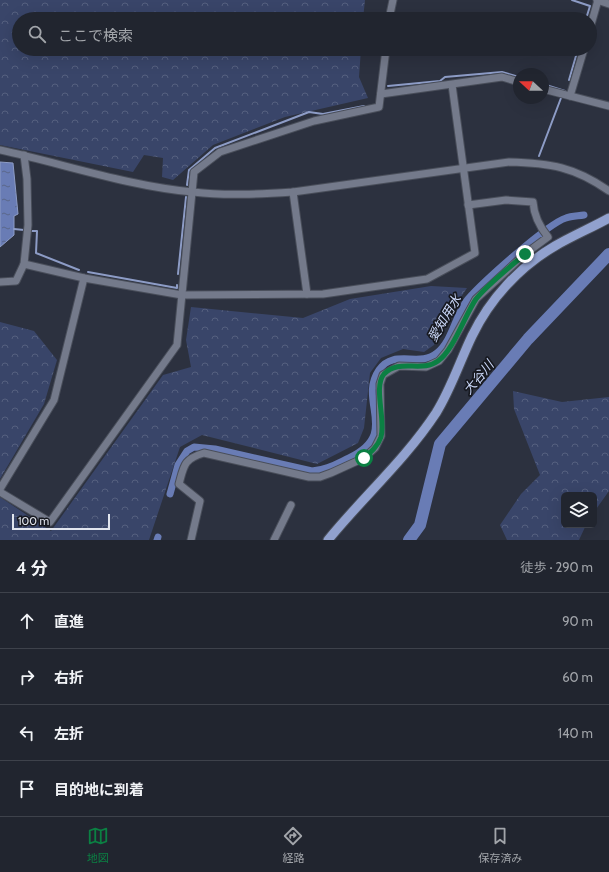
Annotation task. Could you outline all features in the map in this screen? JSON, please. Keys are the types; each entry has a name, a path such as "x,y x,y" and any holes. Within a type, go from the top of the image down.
{"main road":[{"path":"328,540 345,518 398,463 436,412 478,325 494,299 506,285 525,267 554,246 609,218"}],"street":[{"path":"390,12 393,0"},
{"path":"595,12 598,0 609,4"},
{"path":"84,278 54,400 0,491 50,522 177,345 194,172 220,152 314,121 380,107 385,56"},
{"path":"570,96 582,56"},
{"path":"381,94 502,77 513,80"},
{"path":"24,264 84,278 182,295 323,294 427,278 475,253 452,85"},
{"path":"549,90 609,106"},
{"path":"0,150 132,182 193,192 259,194 293,192 509,162 542,163 582,175 609,191"},
{"path":"0,282 16,282 24,264 28,225 27,179 24,156"},
{"path":"293,192 307,294"},
{"path":"191,540 200,501 179,484 183,468 190,457 204,453 309,477 320,477 364,458 375,448 381,436 380,384 383,375 399,366 426,366 439,361 448,350 476,299 525,254 548,237 541,228 534,212 533,202 506,200 468,205"},
{"path":"274,540 291,505"}],"green space":[{"path":"0,0 365,0 364,12 12,12 12,56 360,56 359,77 368,98 285,117 213,145 173,180 162,177 163,158 144,155 133,172 0,145"},
{"path":"431,286 467,288 445,321 434,345 424,352 403,349 381,358 370,373 364,428 358,443 317,464 202,435 180,447 149,540 0,540 0,497 51,531 163,375 191,367 186,340 191,307 303,318 350,299"},
{"path":"0,322 34,331 57,360 44,404 0,479"},
{"path":"513,391 562,402 609,397 609,491 597,508 597,492 561,492 561,528 585,528 579,540 507,540 500,525 521,494 540,475 514,409"}],"water":[{"path":"0,162 13,163 18,214 14,216 14,235 0,247"}],"waterway":[{"path":"572,0 590,6 588,12"},
{"path":"569,80 576,56"},
{"path":"388,86 440,81 445,77 502,72 513,75"},
{"path":"549,86 565,91"},
{"path":"539,156 561,98"},
{"path":"187,185 189,170 215,148 309,112 323,114 364,106"},
{"path":"178,274 186,197"},
{"name":"愛知用水","path":"170,494 178,465 187,451 194,447 215,449 312,471 322,469 349,458 364,448 373,438 376,428 372,394 374,382 379,370 392,360 422,359 437,353 447,341 460,312 468,299 487,280 545,231 568,217 584,215"},
{"path":"14,229 24,230"},
{"path":"31,231 37,231 36,253 79,270"},
{"name":"大谷川","path":"409,540 420,525 440,444 528,339 609,254"},
{"path":"88,272 177,288 177,285"}],"route":[{"path":"364,458 375,448 381,436 380,384 383,375 390,369 399,366 426,366 439,361 448,350 476,299 525,254"}]}
